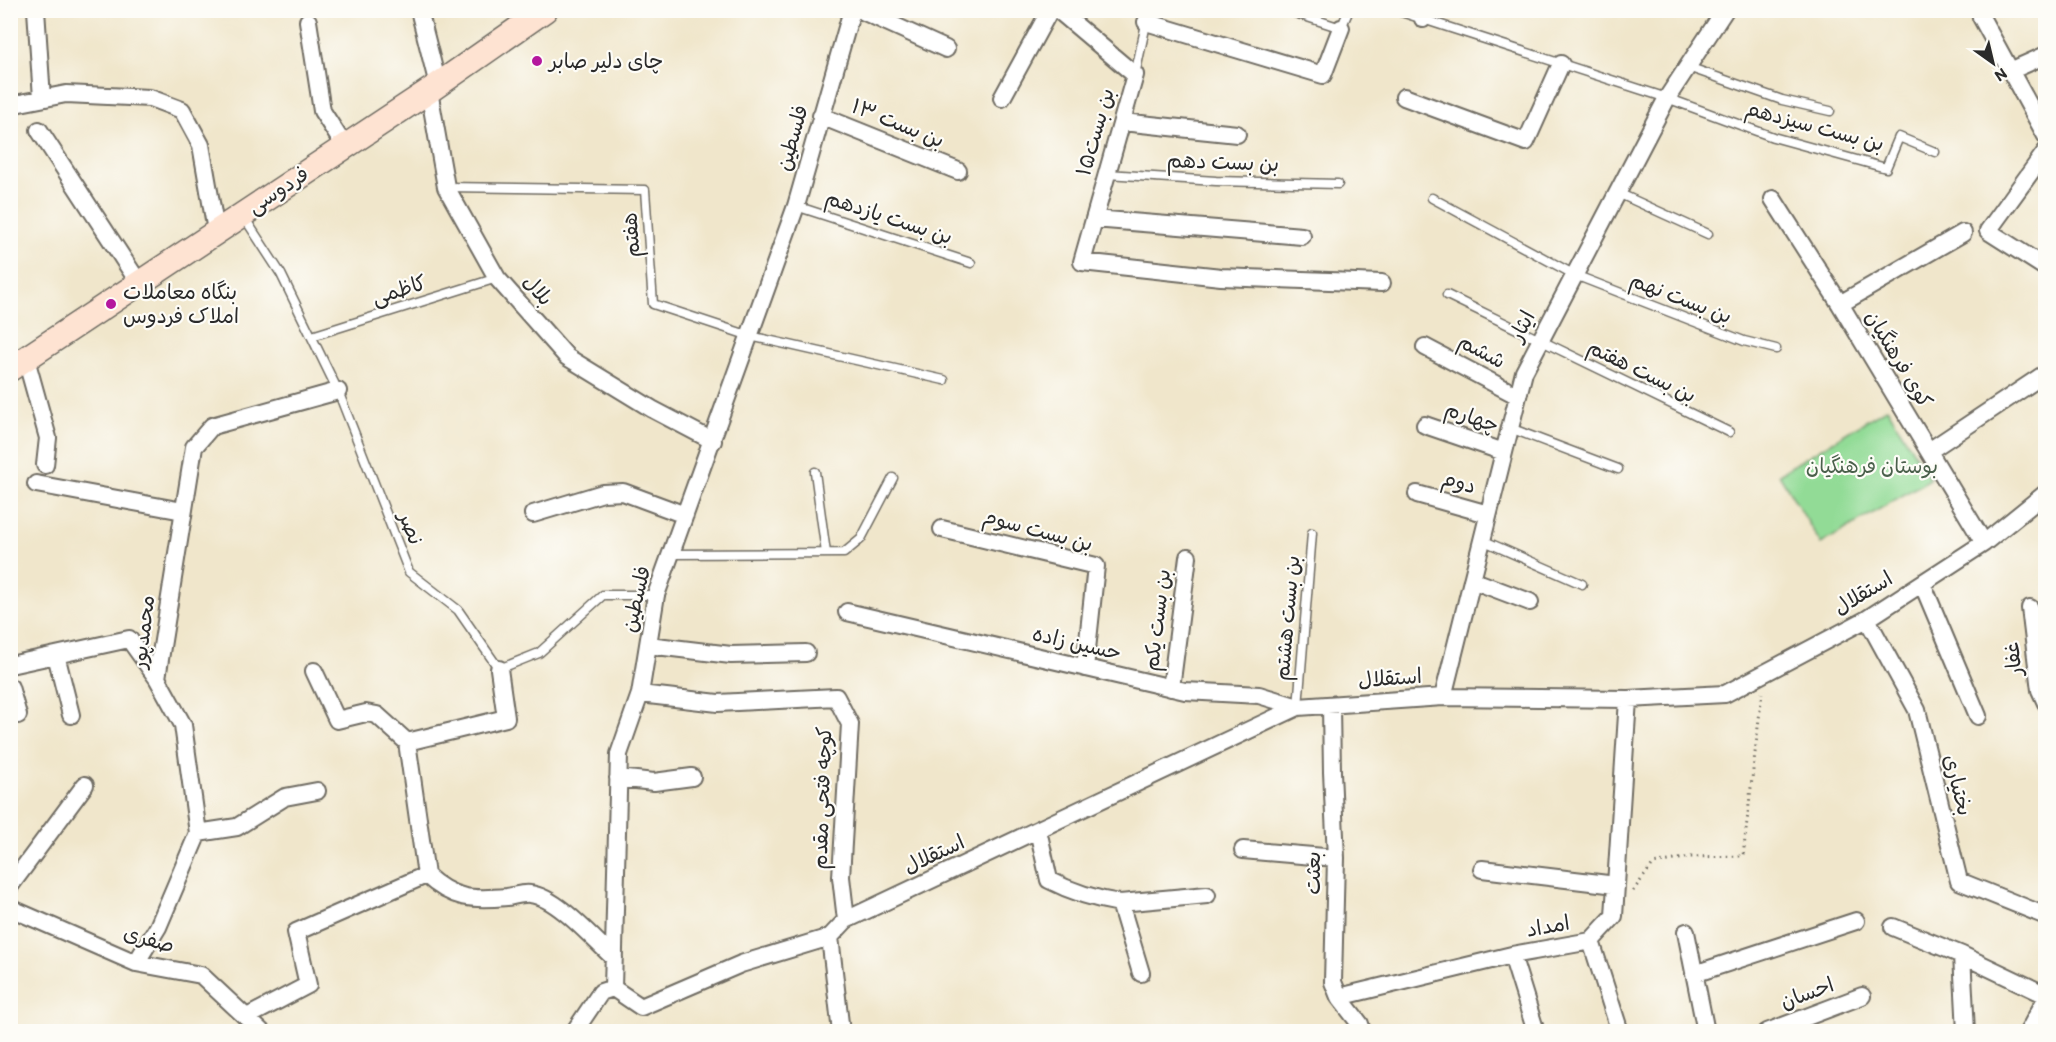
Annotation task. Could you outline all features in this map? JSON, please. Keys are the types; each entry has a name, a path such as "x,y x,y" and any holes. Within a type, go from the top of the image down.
{"main road":[{"name":"فردوسی","path":"18,364 434,88 545,10"}],"street":[{"path":"36,10 42,98"},
{"name":"بلال","path":"419,10 434,88 446,187 497,278 567,357 652,409 713,441"},
{"name":"فلسطین","path":"613,988 619,754 640,694 656,595 796,206 852,10"},
{"path":"860,10 946,49"},
{"path":"1002,98 1050,10"},
{"name":"بن بست۱۵","path":"1058,10 1135,75 1082,262 1221,277 1382,284"},
{"name":"ایثار","path":"1443,697 1524,372 1667,99 1725,10"},
{"path":"1980,10 1981,17 2046,136"},
{"path":"1148,16 1323,75 1341,28"},
{"path":"308,21 322,111 345,147"},
{"path":"2010,71 2046,55"},
{"path":"1404,97 1526,142 1561,64"},
{"path":"10,105 66,94 150,98 182,111 201,144 216,231"},
{"name":"بن بست ۱۳","path":"821,117 958,171"},
{"path":"1122,122 1237,134"},
{"path":"39,130 139,283"},
{"path":"2046,151 1988,231 2046,268"},
{"name":"کوی فرهنگیان","path":"1773,199 1840,304 1984,543"},
{"path":"1094,219 1302,236"},
{"path":"1840,304 1963,233"},
{"name":"ششم","path":"1425,347 1518,396"},
{"path":"18,364 48,438 45,465"},
{"path":"1929,451 2046,373"},
{"name":"محمدپور","path":"198,833 183,724 157,678 194,447 212,426 338,391"},
{"name":"چهارم","path":"1425,425 1504,453"},
{"path":"36,484 183,511"},
{"path":"533,514 603,494 623,492 685,515"},
{"name":"دوم","path":"1417,494 1488,514"},
{"name":"استقلال","path":"830,937 846,920 1298,707 1443,697 1628,699 1725,694 1867,619 1984,543 2046,494"},
{"name":"بن بست سوم","path":"942,529 1096,566 1085,668"},
{"name":"بن بست یکم","path":"1171,688 1188,557"},
{"path":"1472,580 1530,602"},
{"path":"1922,583 1978,716"},
{"name":"غفار","path":"2030,608 2040,690 2046,703"},
{"name":"حسین زاده","path":"847,612 1185,691 1259,695 1298,707"},
{"name":"بختیاری","path":"1867,619 1917,710 1959,881 2046,916"},
{"path":"10,665 129,639 157,678"},
{"path":"648,645 730,654 806,652"},
{"path":"56,656 71,715"},
{"path":"407,742 506,718 499,669"},
{"path":"314,670 338,720 366,713 377,715 407,742 426,875 441,888 464,897 487,899 530,894 553,902 614,958"},
{"path":"10,687 18,715"},
{"name":"کوچه فتحی مقدم","path":"640,694 718,704 836,697 850,723 841,877 846,920"},
{"path":"1614,916 1628,699"},
{"name":"بعثت","path":"1331,705 1336,858 1333,982 1339,997 1360,1024 1362,1032"},
{"path":"618,778 654,782 692,777"},
{"path":"10,886 85,785"},
{"path":"136,963 158,927 198,833 237,827 285,796 317,791"},
{"path":"1038,830 1049,880 1065,889 1095,899 1120,903 1207,896"},
{"path":"1243,850 1336,858"},
{"path":"1482,869 1616,885"},
{"path":"247,1017 308,985 296,932 426,875"},
{"path":"1120,903 1141,974"},
{"name":"صفری","path":"10,908 136,963 201,975 262,1032"},
{"name":"امداد","path":"1339,997 1512,955 1591,941 1614,916"},
{"path":"1694,974 1856,921"},
{"path":"1893,927 1962,955 2046,997 2028,1032"},
{"path":"1686,932 1706,1032"},
{"path":"574,1032 601,992 613,988 641,1007 741,964 830,937 841,1032"},
{"path":"1591,941 1620,1032"},
{"path":"1512,955 1536,1032"},
{"path":"1962,955 1966,1032"},
{"name":"احسان","path":"1767,1032 1862,996"}],"lane":[{"path":"1286,10 1341,28 1349,10"},
{"path":"1395,10 1424,15 1667,99"},
{"path":"1135,75 1148,16"},
{"path":"1688,67 1782,100 1830,111"},
{"name":"بن بست سیزدهم","path":"1667,99 1773,136 1886,168 1899,137 1935,152"},
{"name":"بن بست دهم","path":"1107,174 1216,181 1338,184"},
{"name":"هفتم","path":"446,187 645,190 653,304 750,336"},
{"path":"1618,193 1708,234"},
{"path":"1432,198 1575,275"},
{"name":"بن بست یازدهم","path":"796,206 971,263"},
{"name":"نصر","path":"242,214 281,274 338,391 409,572 458,610 499,669"},
{"name":"بن بست نهم","path":"1575,275 1744,341 1776,349"},
{"name":"کاظمی","path":"312,336 497,278"},
{"path":"1447,295 1540,341"},
{"path":"750,336 944,380"},
{"name":"بن بست هفتم","path":"1540,341 1729,432"},
{"path":"1510,428 1618,469"},
{"path":"815,472 826,553"},
{"path":"670,554 843,553 861,539 893,478"},
{"name":"بن بست هشتم","path":"1298,707 1312,533"},
{"path":"1482,540 1582,584"},
{"path":"499,669 539,652 603,595 656,595"}],"path":[{"path":"1614,916 1653,864 1690,857 1743,856 1764,673"}],"green space":[{"name":"بوستان فرهنگیان","path":"1887,408 1930,479 1821,544 1779,474"}],"place":[{"name":"چای دلیر صابر","path":"537,61"},
{"name":"بنگاه معاملات املاک فردوس","path":"111,304"}]}
